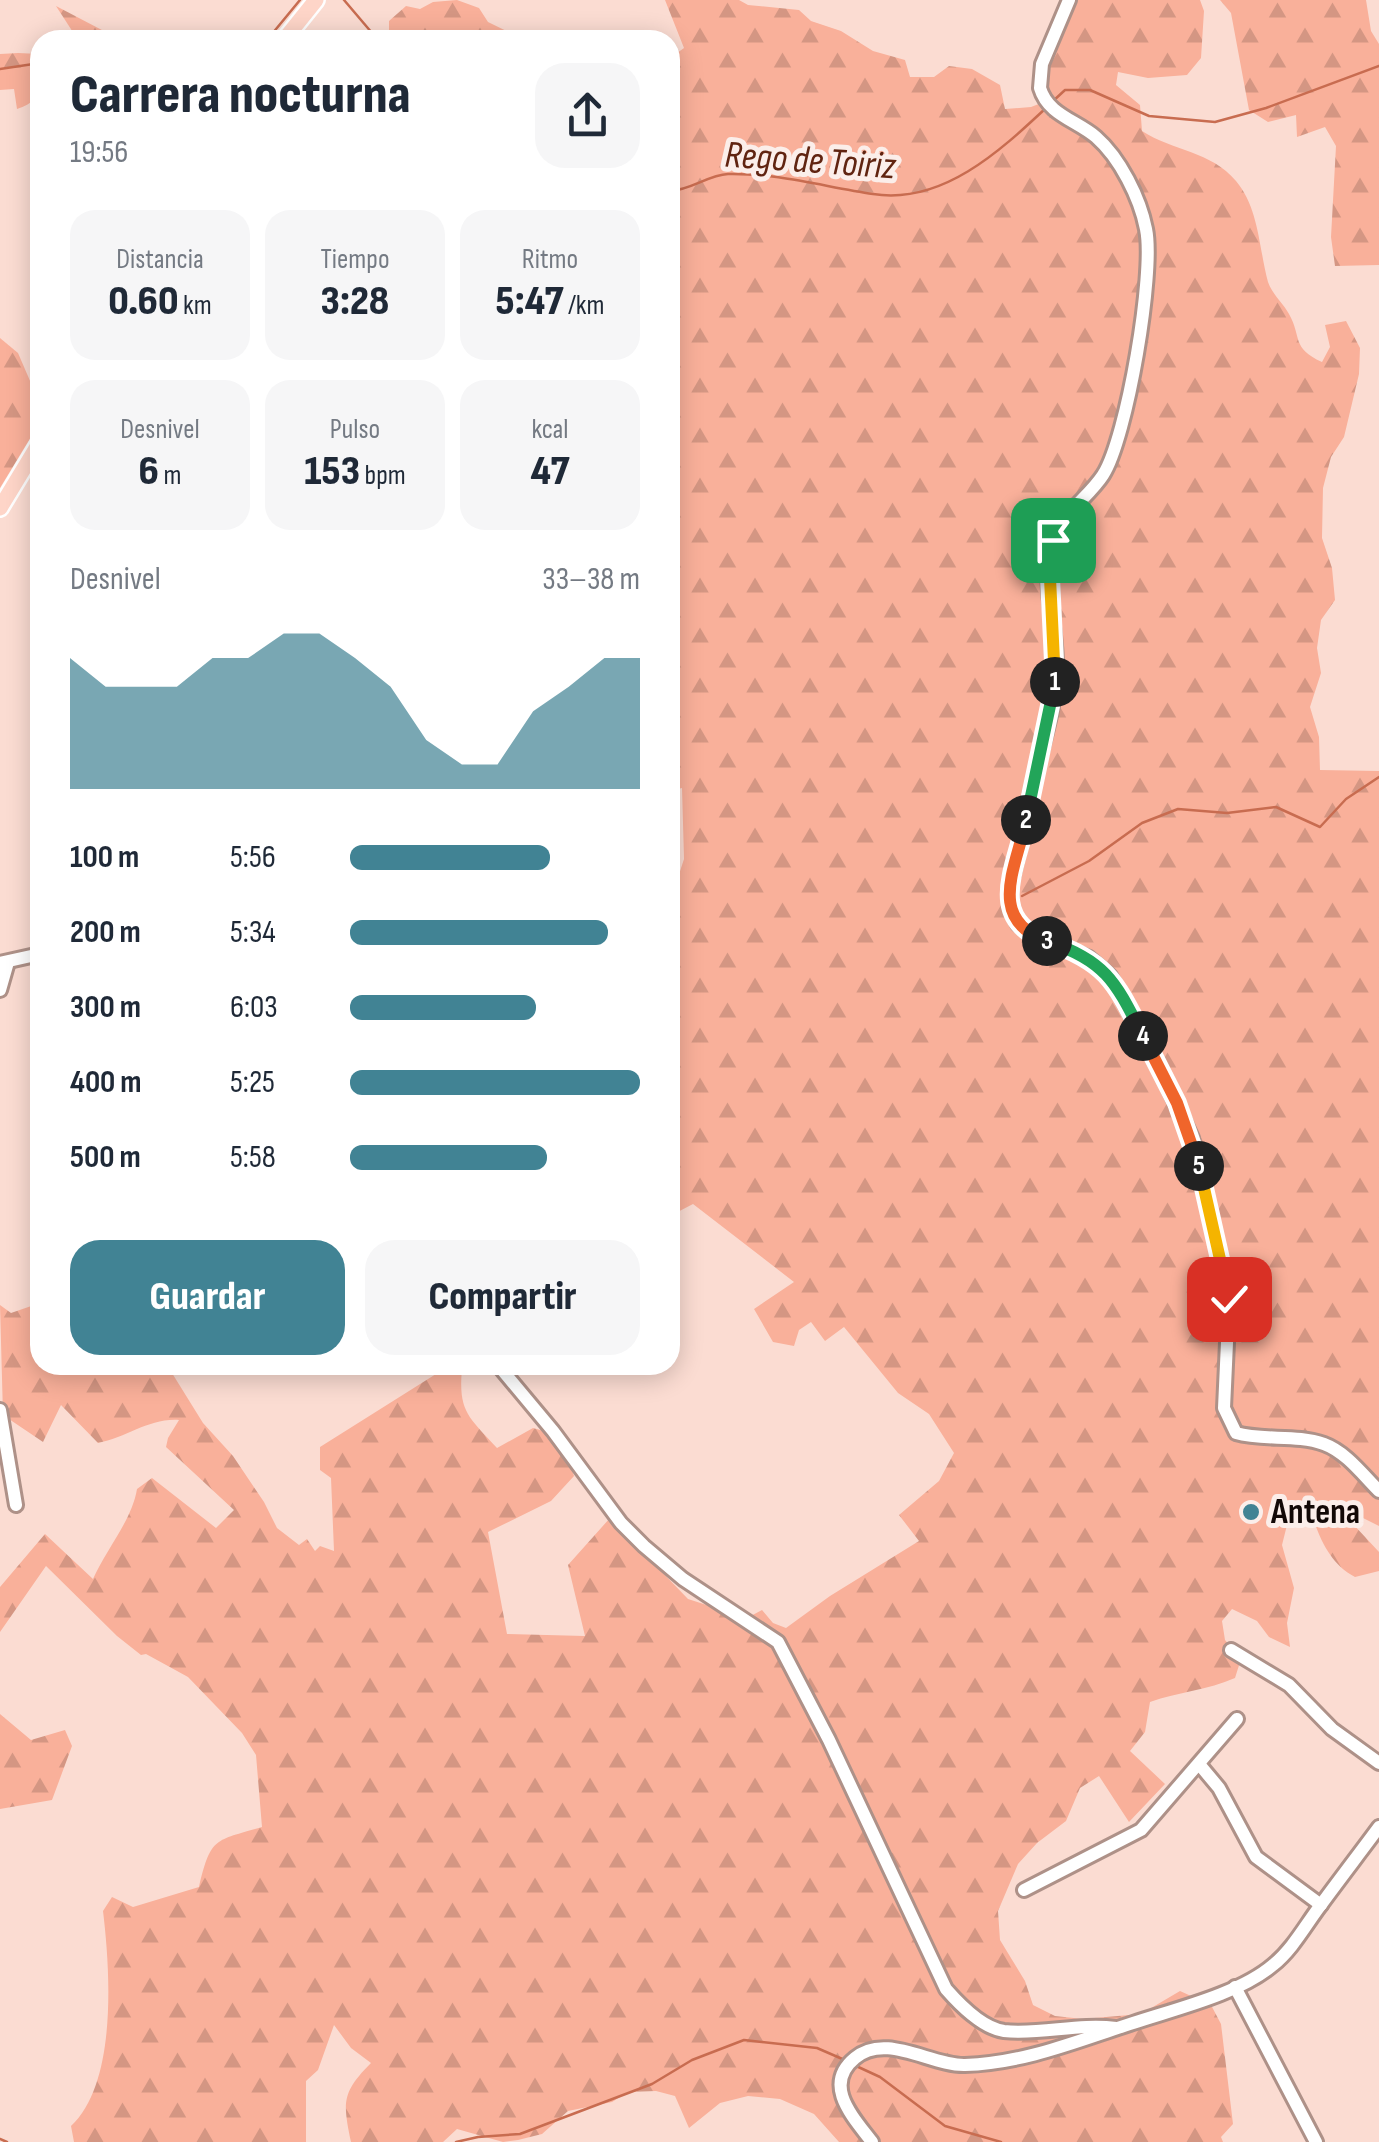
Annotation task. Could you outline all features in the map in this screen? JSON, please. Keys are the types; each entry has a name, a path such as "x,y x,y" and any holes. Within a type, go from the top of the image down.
{"main road":[{"path":"292,30 316,0"},
{"path":"0,508 30,458"}],"street":[{"path":"1069,0 1042,64 1041,93 1058,114 1096,137 1123,174 1146,225 1148,263 1132,371 1112,458 1053,540 1050,578 1056,674 1052,710 1010,885 1010,910 1018,924 1033,936 1089,958 1110,976 1192,1138 1229,1299 1224,1408 1227,1420 1236,1433 1250,1437 1324,1444 1340,1453 1379,1491"},
{"path":"0,990 4,962 30,956"},
{"path":"506,1375 554,1431 621,1523 644,1546 683,1579 778,1642 830,1740 932,1966 956,2000 1000,2031 1091,2025 1116,2028"},
{"path":"0,1410 16,1505"},
{"path":"1231,1650 1289,1685 1332,1728 1379,1763"},
{"path":"1024,1890 1141,1830 1236,1720"},
{"path":"1199,1764 1219,1788 1256,1856 1321,1904"},
{"path":"872,2142 846,2108 840,2092 845,2069 866,2051 890,2048 961,2066 1034,2056 1258,1977 1276,1963 1379,1827"},
{"path":"1235,1986 1316,2142"}],"green space":[{"path":"457,0 479,8 488,22 504,30 389,30 389,21 406,6 420,9 433,2"},
{"path":"665,0 739,0 748,5 799,10 811,21 841,31 873,51 905,60 910,77 934,77 949,66 972,69 1000,85 1005,109 1031,107 1049,100 1050,57 1077,0 1200,0 1204,11 1201,58 1187,75 1148,78 1118,72 1116,85 1140,105 1142,131 1215,163 1244,192 1254,216 1268,282 1289,314 1306,352 1322,362 1330,347 1325,325 1346,321 1360,348 1359,374 1344,437 1331,457 1323,488 1322,538 1332,568 1335,600 1321,620 1317,648 1321,673 1310,707 1319,737 1320,770 1379,771 1379,1526 1359,1516 1353,1524 1379,1552 1379,1571 1355,1577 1338,1564 1320,1536 1309,1505 1288,1521 1282,1545 1294,1588 1287,1623 1290,1647 1269,1637 1257,1621 1232,1609 1222,1621 1225,1640 1241,1659 1235,1678 1150,1702 1145,1732 1130,1751 1165,1784 1129,1822 1099,1776 1080,1788 1066,1821 1018,1864 998,1911 1000,1940 1025,1981 1033,2005 1055,2016 1083,2019 1141,2014 1180,1991 1211,2005 1221,2024 1233,2124 1221,2137 1223,2142 839,2142 814,2114 780,2099 748,2096 720,2103 689,2128 675,2096 656,2091 628,2092 612,2102 568,2111 542,2134 518,2140 503,2142 457,2129 443,2142 351,2142 347,2117 349,2091 371,2063 351,2048 334,2025 318,2070 306,2081 306,2142 74,2142 71,2126 86,2107 104,2054 108,1963 103,1911 112,1897 133,1907 199,1887 207,1858 217,1844 262,1827 256,1755 242,1733 188,1677 146,1654 141,1655 46,1566 0,1632 0,1587 45,1534 93,1579 125,1523 137,1489 152,1478 216,1528 234,1510 166,1447 179,1420 158,1422 98,1443 61,1405 43,1442 3,1415 0,1305 11,1313 30,1306 30,1375 173,1375 203,1423 233,1456 277,1528 299,1545 307,1539 315,1551 320,1546 334,1551 331,1478 320,1470 320,1447 434,1375 462,1375 467,1413 497,1448 533,1428 551,1433 574,1476 551,1501 488,1532 507,1634 585,1636 568,1565 610,1518 688,1599 747,1618 762,1610 773,1623 786,1628 919,1541 899,1515 939,1481 954,1453 929,1414 898,1393 844,1327 825,1341 811,1322 799,1330 794,1346 773,1342 754,1309 794,1282 693,1204 680,1211 680,871 684,859 680,788 680,51 684,48"},
{"path":"1220,0 1366,0 1371,31 1379,44 1379,265 1335,266 1331,237 1336,146 1325,127 1297,137 1296,115 1268,122 1249,110 1231,13"},
{"path":"56,6 102,30 72,30"},
{"path":"0,54 30,54 27,105 17,109 14,89 0,90"},
{"path":"0,338 18,353 30,381 30,438 0,488"},
{"path":"0,1714 31,1740 65,1730 72,1746 52,1800 0,1809"}],"waterway":[{"name":"Rego de Toiriz","path":"275,30 300,0"},
{"name":"Rego de Toiriz","path":"344,0 370,30"},
{"name":"Rego de Toiriz","path":"0,69 30,64"},
{"name":"Rego de Toiriz","path":"1052,102 1065,90 1090,90 1149,116 1215,122 1266,108 1379,66"},
{"name":"Rego de Toiriz","path":"680,189 713,177 747,174 873,194 923,191 946,183 989,157 1046,108"},
{"path":"1022,896 1089,861 1142,823 1178,809 1227,813 1276,807 1320,827 1346,799 1379,777"},
{"path":"456,2142 520,2134 652,2084 692,2060 744,2040 817,2048 847,2061"},
{"path":"854,2065 880,2077 945,2126 1001,2142"},
{"path":"0,2139 7,2142"}],"place":[{"name":"Antena","path":"1251,1512"}],"route":[{"path":"1053,540 1050,578 1056,674 1052,710 1010,885 1010,910 1018,924 1033,936 1089,958 1110,976 1125,1000 1192,1138 1229,1299"}]}
